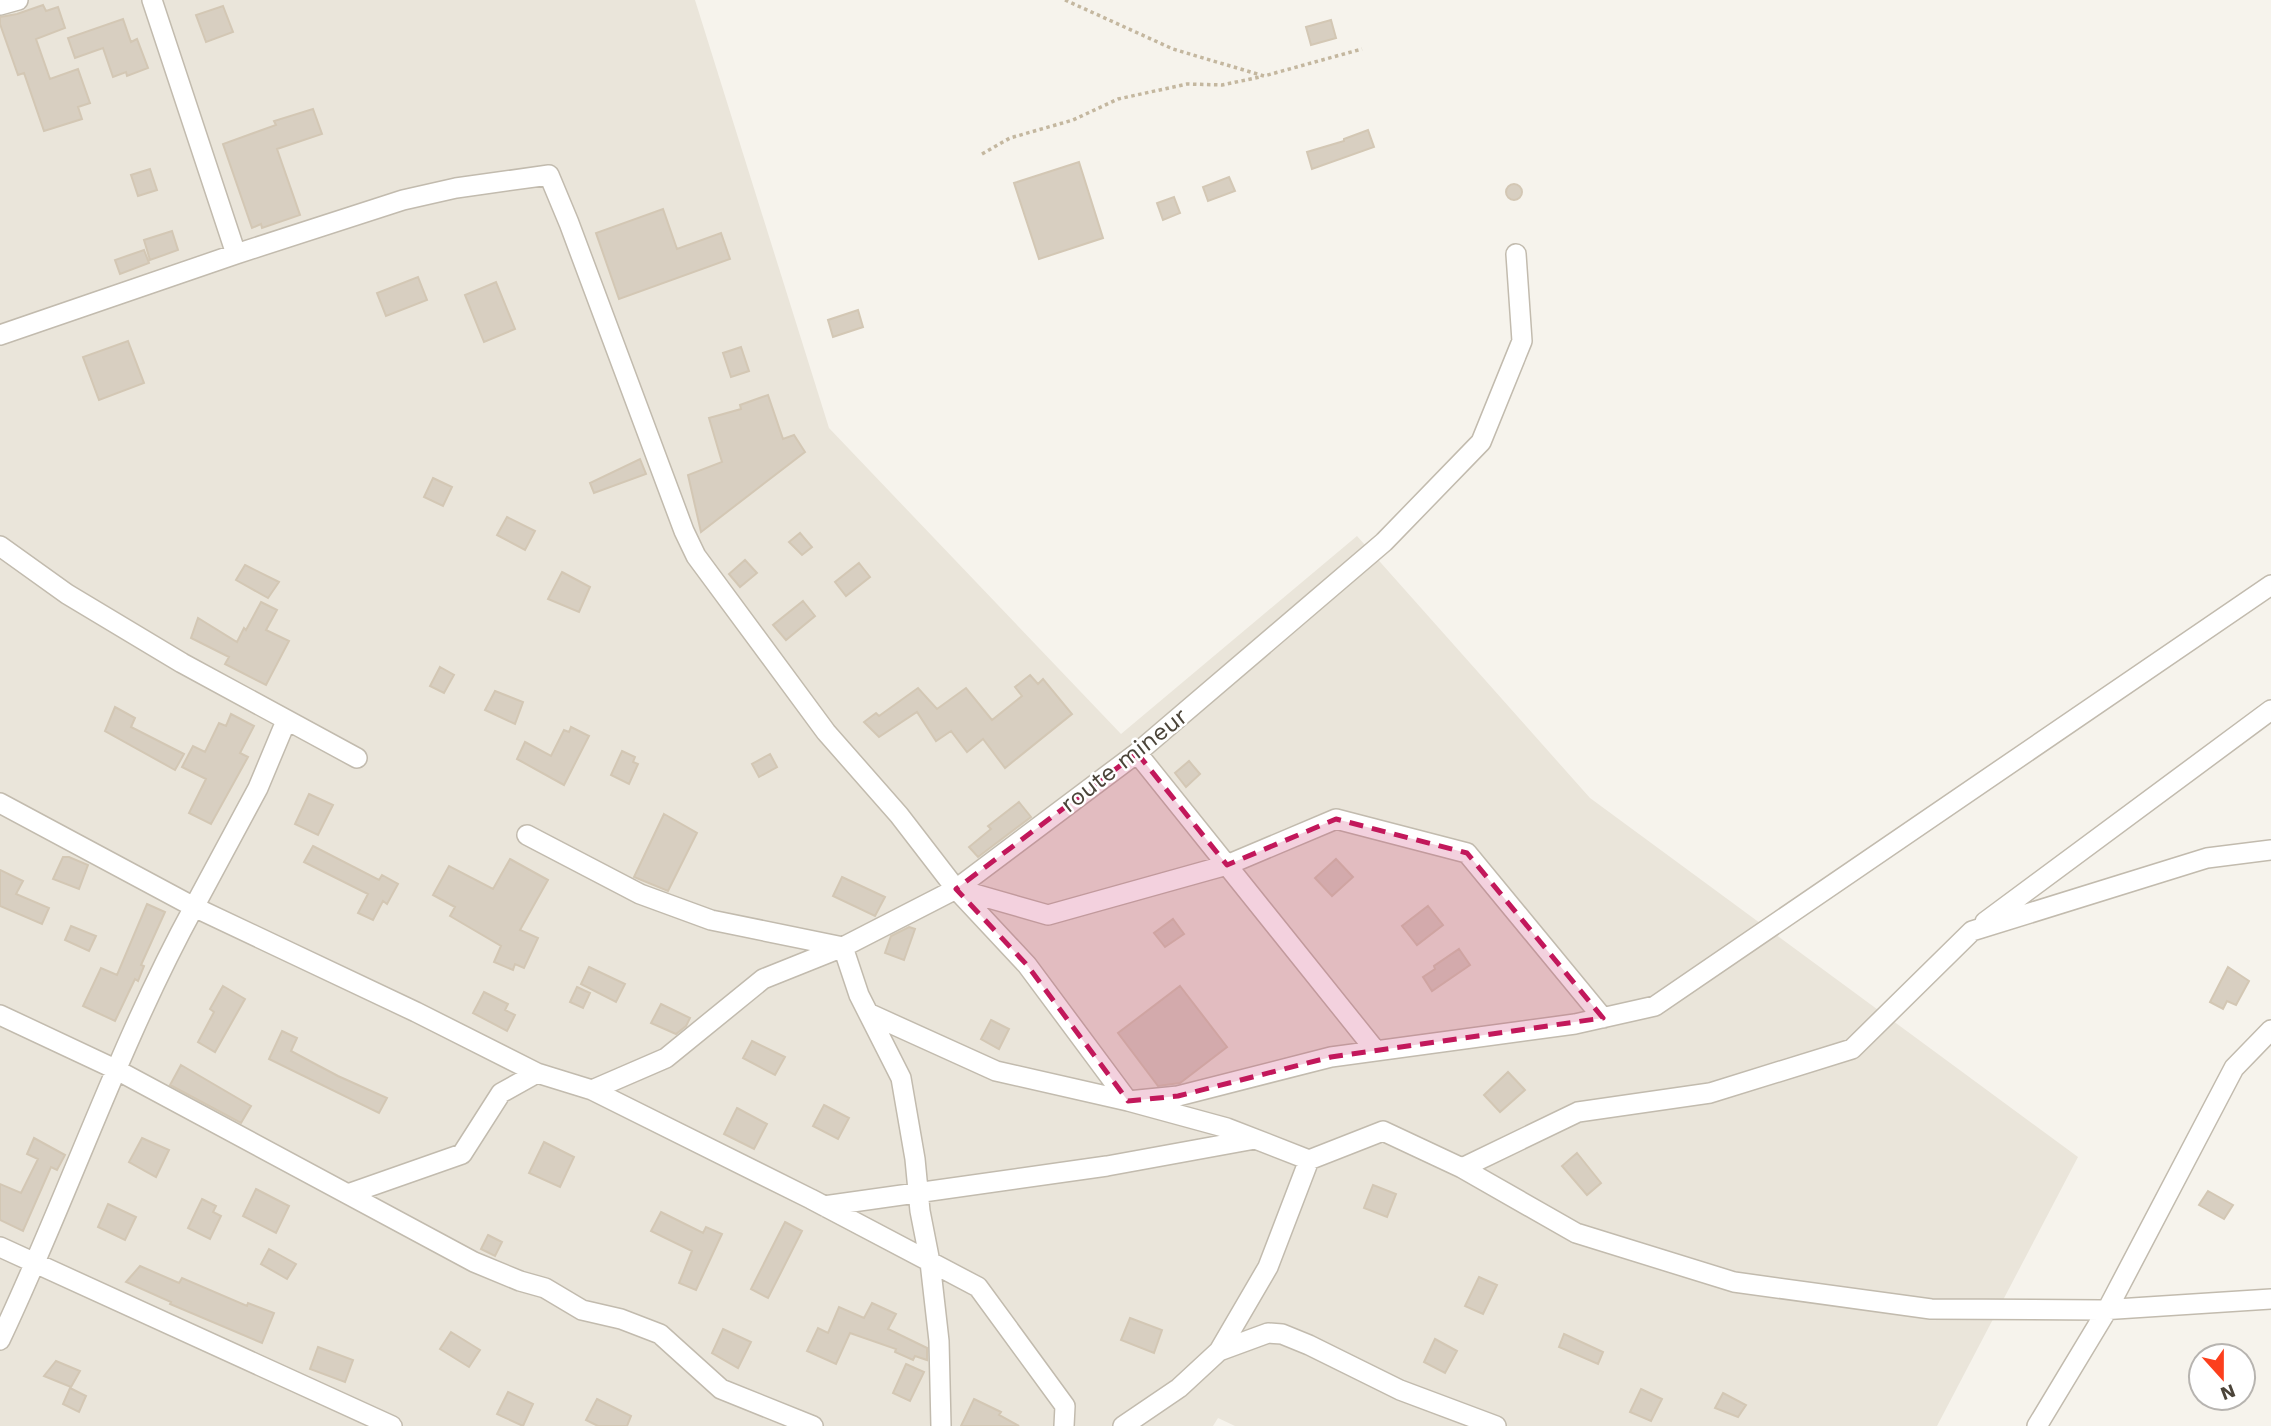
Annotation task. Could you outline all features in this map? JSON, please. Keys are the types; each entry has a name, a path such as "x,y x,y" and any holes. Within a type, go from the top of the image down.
{"street":[{"path":"0,5 18,0"},
{"path":"152,0 236,254"},
{"path":"0,335 403,200 456,188 549,175 695,556 826,732 899,815 956,888 1027,965 1128,1101"},
{"name":"route mineur","path":"592,1090 666,1058 763,979 843,947 956,888 1137,753 1384,542 1481,442 1522,341 1516,254"},
{"path":"0,546 67,594 181,663 357,758"},
{"path":"1128,1101 1178,1096 1331,1057 1575,1024 1655,1006 2271,585"},
{"path":"1462,1168 1578,1112 1710,1093 1852,1049 1972,931 2271,710"},
{"path":"0,1340 36,1263 115,1069 194,907 258,788 286,720"},
{"path":"1137,753 1376,1051"},
{"path":"0,803 194,907 404,1006 537,1073 592,1090 824,1206 978,1287 1065,1406 1064,1426"},
{"path":"956,888 1048,915 1227,865 1336,819 1467,853 1603,1018"},
{"path":"527,835 640,894 711,920 843,947 859,995 901,1078 930,1262 939,1341 941,1426"},
{"path":"1972,931 2207,858 2271,850"},
{"path":"868,1013 996,1071 1128,1101 1227,1128 1309,1160 1383,1131 1462,1168 1576,1233 1734,1282 1931,1309 2107,1310 2271,1299"},
{"path":"0,1015 115,1069 474,1262 545,1288 582,1310 621,1319 660,1334 721,1389 813,1426"},
{"path":"2037,1426 2107,1310 2234,1068 2271,1030"},
{"path":"348,1194 462,1154 501,1093 537,1073"},
{"path":"824,1206 1107,1166 1255,1139"},
{"path":"1123,1426 1179,1388 1219,1351 1268,1266 1309,1160"},
{"path":"0,1247 393,1426"},
{"path":"1219,1351 1268,1333 1282,1334 1400,1390 1496,1426"}],"path":[{"path":"1065,0 1173,49 1264,76"},
{"path":"982,154 1010,138 1073,120 1118,99 1187,84 1222,85 1362,49"}],"highlighted area":[{"path":"1137,753 1227,865 1336,819 1467,853 1603,1018 1331,1057 1178,1096 1128,1101 1027,965 956,889"}],"shaded area":[{"path":"0,0 695,0 829,428 1121,734 1357,536 1590,798 2078,1157 1937,1426 1235,1426 1218,1418 1213,1426 0,1426"}],"building":[{"path":"43,5 46,11 58,7 65,28 36,39 50,79 78,69 90,103 78,107 82,119 44,131 24,73 18,75 0,24 0,17"},
{"path":"223,6 233,32 206,42 196,15"},
{"path":"123,19 131,42 137,39 148,68 127,76 126,72 113,77 103,48 75,58 68,38"},
{"path":"1331,20 1336,38 1311,45 1306,27"},
{"path":"313,109 322,134 277,149 300,215 262,228 261,224 252,228 223,144 276,125 274,121"},
{"path":"1368,130 1374,147 1312,169 1307,152 1344,141"},
{"path":"1079,162 1103,238 1039,259 1014,183"},
{"path":"150,169 157,190 138,196 131,175"},
{"path":"1229,177 1235,191 1208,201 1203,187"},
{"path":"1514,184 1522,192 1514,200 1506,192"},
{"path":"1174,197 1180,213 1163,220 1157,203"},
{"path":"663,209 677,249 721,233 730,259 619,299 596,233"},
{"path":"172,231 178,250 150,260 144,240"},
{"path":"144,250 149,263 120,274 115,260"},
{"path":"418,277 427,300 386,316 377,293"},
{"path":"496,282 515,329 484,342 465,295"},
{"path":"858,310 863,327 833,337 828,320"},
{"path":"128,341 144,383 99,400 83,357"},
{"path":"741,347 749,371 731,377 723,353"},
{"path":"768,395 783,439 794,435 805,452 701,532 688,475 722,462 709,418 741,409 740,405"},
{"path":"640,459 646,474 594,493 590,483"},
{"path":"433,478 452,487 443,506 424,497"},
{"path":"507,517 535,531 525,550 497,535"},
{"path":"800,533 812,547 802,555 789,542"},
{"path":"745,560 757,573 740,587 729,574"},
{"path":"859,563 870,577 846,596 835,582"},
{"path":"245,565 279,582 268,598 236,580"},
{"path":"562,572 590,587 579,612 548,599"},
{"path":"803,601 815,616 786,640 773,625"},
{"path":"261,602 277,610 266,630 289,641 266,685 225,664 229,657 191,638 198,618 237,642"},
{"path":"440,667 454,675 444,693 430,686"},
{"path":"1030,675 1038,684 1043,679 1072,714 1005,768 983,739 967,752 951,731 936,741 917,712 879,737 864,722 876,713 879,716 918,688 937,709 966,688 992,720 1022,696 1015,687"},
{"path":"495,691 523,702 515,724 485,710"},
{"path":"115,707 135,718 131,727 184,754 175,770 105,731"},
{"path":"231,714 254,726 240,753 248,757 211,824 189,813 206,779 182,767 193,746 205,752 219,723 226,726"},
{"path":"571,727 589,736 564,785 517,759 525,742 551,756 564,730 569,732"},
{"path":"622,751 635,757 633,762 638,764 629,784 611,775"},
{"path":"770,754 777,767 759,777 752,764"},
{"path":"1189,761 1200,774 1186,787 1175,773"},
{"path":"309,794 333,805 318,835 295,824"},
{"path":"1019,802 1031,817 978,857 969,847 991,829 988,826"},
{"path":"664,814 697,833 668,891 634,877"},
{"path":"313,846 379,880 382,875 398,884 387,904 383,901 373,920 358,913 368,894 304,862"},
{"path":"63,857 88,865 79,889 53,879"},
{"path":"510,859 548,880 520,930 538,938 524,968 515,964 513,970 494,962 501,946 450,916 455,907 433,895 449,866 493,889"},
{"path":"1336,859 1353,877 1332,896 1315,878"},
{"path":"0,870 23,881 16,894 49,908 42,924 0,906"},
{"path":"842,877 885,897 875,916 833,896"},
{"path":"147,904 165,912 141,965 144,966 138,981 135,979 115,1021 83,1006 101,968 117,975"},
{"path":"1428,906 1443,925 1417,945 1402,926"},
{"path":"1173,919 1184,934 1165,947 1154,933"},
{"path":"71,926 96,936 89,951 65,940"},
{"path":"909,927 915,929 904,960 885,953 891,936"},
{"path":"1459,949 1470,965 1432,991 1423,977"},
{"path":"589,967 625,984 616,1002 581,984"},
{"path":"2228,967 2249,981 2236,1005 2227,1001 2223,1009 2210,1002"},
{"path":"223,986 245,999 215,1052 198,1042 214,1012 210,1009"},
{"path":"1180,986 1227,1047 1180,1083 1158,1086 1118,1033"},
{"path":"577,987 590,993 583,1008 570,1002"},
{"path":"484,992 508,1004 505,1010 515,1015 507,1031 473,1013"},
{"path":"661,1004 690,1018 686,1026 676,1034 651,1023"},
{"path":"991,1020 1009,1029 999,1049 981,1039"},
{"path":"282,1031 297,1038 291,1051 387,1098 379,1113 269,1059"},
{"path":"752,1041 785,1057 775,1075 743,1058"},
{"path":"181,1065 251,1106 241,1123 170,1085"},
{"path":"1508,1072 1525,1090 1500,1112 1484,1095"},
{"path":"824,1105 849,1118 838,1139 813,1126"},
{"path":"737,1108 767,1124 754,1149 724,1134"},
{"path":"34,1138 65,1155 57,1170 51,1167 23,1231 0,1220 0,1184 21,1193 38,1159 27,1154"},
{"path":"142,1138 169,1150 156,1177 129,1162"},
{"path":"544,1142 574,1157 560,1187 529,1173"},
{"path":"1577,1153 1601,1183 1587,1195 1562,1166"},
{"path":"1373,1185 1396,1194 1387,1217 1364,1208"},
{"path":"256,1189 289,1206 276,1233 243,1216"},
{"path":"2208,1191 2233,1205 2224,1219 2199,1205"},
{"path":"202,1199 216,1206 213,1212 221,1216 210,1239 188,1228"},
{"path":"108,1204 136,1217 125,1240 98,1227"},
{"path":"661,1212 703,1233 706,1227 722,1234 696,1290 679,1283 692,1251 651,1231"},
{"path":"785,1222 802,1231 768,1298 751,1289"},
{"path":"488,1235 502,1242 495,1256 481,1249"},
{"path":"269,1249 296,1264 287,1279 261,1264"},
{"path":"140,1266 179,1283 182,1278 247,1306 248,1303 274,1313 262,1343 126,1282"},
{"path":"1479,1277 1497,1285 1483,1314 1465,1306"},
{"path":"872,1303 896,1314 888,1329 927,1348 927,1360 915,1356 913,1360 895,1352 896,1349 850,1333 836,1364 807,1351 818,1328 828,1333 839,1307 864,1318"},
{"path":"1130,1318 1162,1330 1154,1353 1121,1340"},
{"path":"723,1329 751,1342 738,1368 712,1353"},
{"path":"451,1332 480,1350 469,1367 440,1349"},
{"path":"1564,1334 1603,1352 1598,1364 1559,1347"},
{"path":"1435,1339 1457,1351 1445,1373 1424,1362"},
{"path":"318,1347 353,1360 345,1382 310,1369"},
{"path":"56,1361 80,1371 71,1387 44,1376"},
{"path":"906,1364 924,1372 910,1401 893,1393"},
{"path":"70,1388 86,1396 79,1412 63,1404"},
{"path":"1641,1389 1662,1399 1651,1421 1630,1412"},
{"path":"508,1392 533,1404 523,1426 497,1414"},
{"path":"1723,1393 1746,1405 1738,1417 1715,1408"},
{"path":"597,1399 631,1416 627,1426 598,1426 586,1420"},
{"path":"974,1399 1001,1412 999,1415 1019,1426 961,1426"}]}
